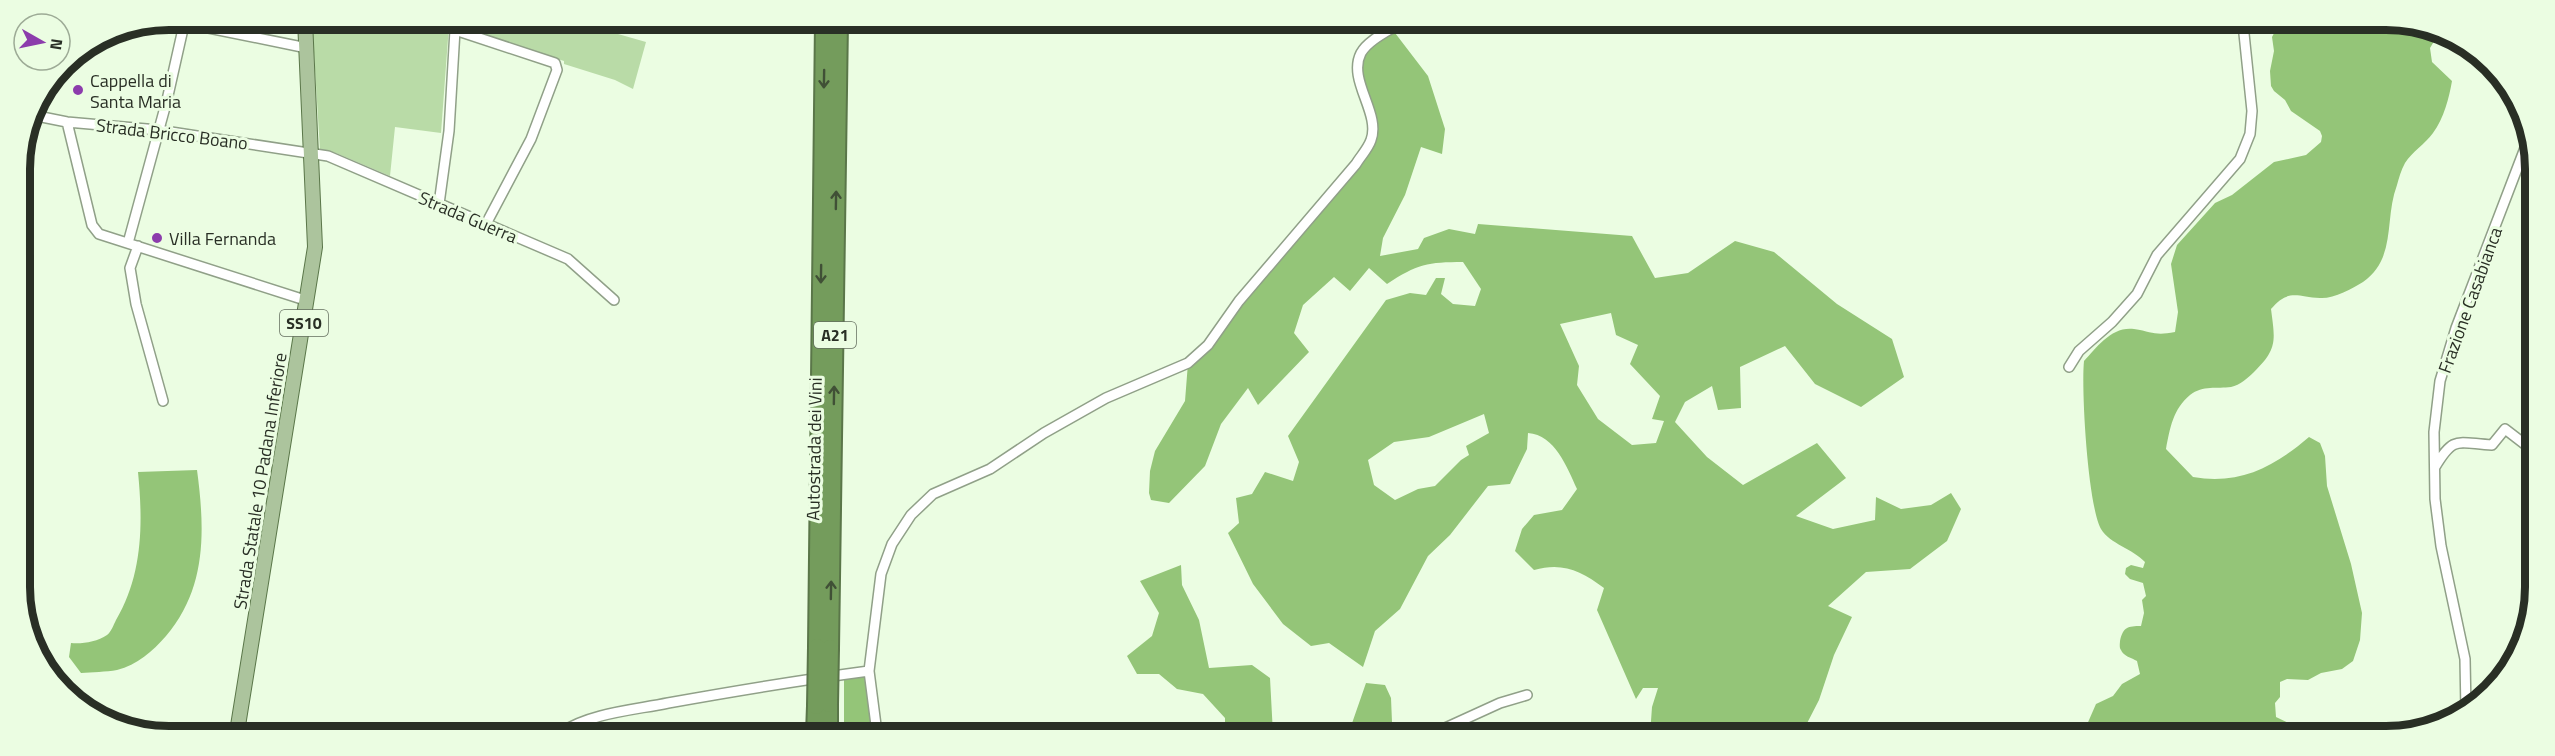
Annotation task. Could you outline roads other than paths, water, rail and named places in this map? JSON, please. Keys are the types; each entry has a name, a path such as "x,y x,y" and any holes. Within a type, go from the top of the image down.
{"highway":[{"name":"Autostrada dei Vini","path":"824,30 824,648"},
{"name":"Autostrada dei Vini","path":"828,726 823,705 839,30"},
{"name":"Autostrada dei Vini","path":"817,726 823,705"}],"main road":[{"name":"Strada Statale 10 Padana Inferiore","path":"238,726 315,247 306,30"}],"street":[{"path":"163,401 136,303 130,268 133,244 182,30"},
{"path":"225,30 307,48"},
{"path":"439,204 449,130 455,30 555,63 557,70 531,139 486,224"},
{"path":"876,726 868,671 880,573 892,544 911,515 933,494 990,469 1044,432 1106,398 1188,363 1208,345 1239,301 1356,164 1372,139 1370,113 1356,71 1361,52 1390,30"},
{"path":"2069,367 2079,351 2112,322 2137,294 2157,255 2240,159 2250,134 2252,111 2244,30"},
{"name":"Strada Bricco Boano","path":"40,117 158,130 312,153"},
{"path":"66,122 92,225 99,234 308,301"},
{"name":"Frazione Casabianca","path":"2466,701 2465,659 2441,546 2433,470 2434,432 2440,381 2456,328 2524,151"},
{"name":"Strada Guerra","path":"312,153 328,156 568,259 614,300"},
{"path":"2433,470 2446,448 2452,444 2492,444 2505,429 2525,444"},
{"path":"572,726 633,710 765,685 868,671"},
{"path":"1450,726 1500,703 1527,694"}],"place":[{"name":"Cappella di Santa Maria","path":"78,90"},
{"name":"Villa Fernanda","path":"157,238"}]}
